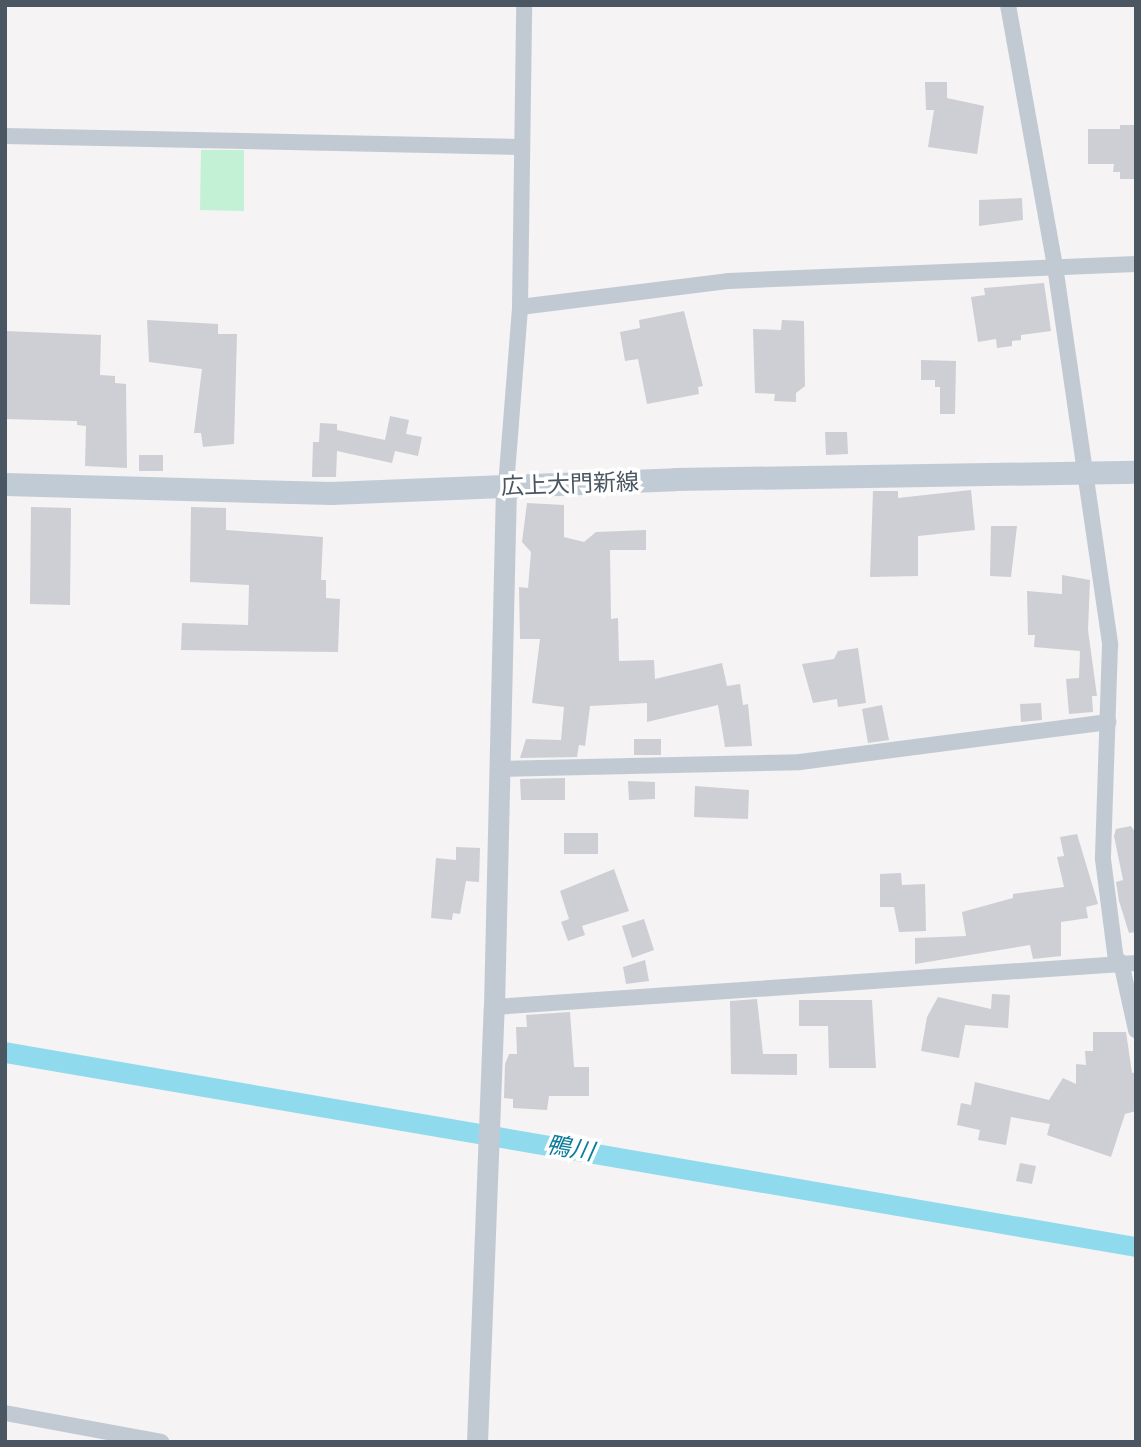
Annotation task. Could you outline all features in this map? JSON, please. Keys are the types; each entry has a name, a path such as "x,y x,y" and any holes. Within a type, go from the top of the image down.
{"main road":[{"name":"広上大門新線","path":"5,484 331,493 506,486 1136,471"}],"street":[{"path":"477,1442 486,1154 494,1007 506,486 520,307 524,5"},
{"path":"1008,5 1055,266 1087,471 1110,645 1103,859 1136,1030"},
{"path":"5,136 522,147"},
{"path":"520,307 729,281 1136,264"},
{"path":"501,769 800,762 1108,722"},
{"path":"494,1007 1124,962"},
{"path":"5,1413 161,1442"}],"green space":[{"path":"201,150 244,150 244,211 200,210"}],"water":[{"name":"鴨川","path":"5,1042 1136,1237 1136,1257 5,1063"}],"building":[{"path":"925,82 947,82 947,98 984,106 977,154 928,147 934,110 926,110"},
{"path":"1120,125 1136,125 1136,179 1120,179 1120,172 1113,172 1114,164 1088,164 1088,129 1120,129"},
{"path":"1022,198 1023,220 979,226 979,200"},
{"path":"1044,283 1051,331 1021,335 1021,340 1012,341 1012,346 997,348 996,339 978,342 971,297 985,295 984,288"},
{"path":"684,311 703,386 698,387 699,394 647,404 638,359 625,361 620,332 640,328 639,320"},
{"path":"147,320 218,324 218,334 237,334 234,444 203,447 201,433 194,433 202,369 149,362"},
{"path":"782,320 804,321 805,386 796,393 796,402 774,401 775,394 755,393 753,329 781,330"},
{"path":"5,331 101,335 100,375 115,376 115,383 126,384 127,468 85,466 86,426 77,425 77,421 5,419"},
{"path":"921,360 956,361 955,414 940,414 940,387 935,387 935,380 921,380"},
{"path":"390,416 409,420 406,434 422,437 418,456 395,451 392,463 337,451 336,477 312,477 313,442 319,442 320,423 337,424 337,430 385,440"},
{"path":"825,432 847,432 848,454 826,455"},
{"path":"139,455 163,455 163,471 139,471"},
{"path":"971,490 975,530 918,536 918,576 870,577 873,491 898,491 898,498"},
{"path":"527,503 564,505 564,537 584,542 596,532 646,530 646,550 610,550 611,619 618,618 619,661 654,660 655,679 722,663 727,686 740,684 743,705 748,704 752,746 725,747 718,705 647,722 647,703 590,706 585,746 579,745 577,757 520,758 526,739 561,740 564,707 532,703 540,639 520,639 519,587 528,588 531,552 522,542"},
{"path":"31,507 71,508 70,605 30,604"},
{"path":"191,507 226,508 226,530 323,537 321,580 326,580 326,598 340,599 338,652 181,650 182,623 248,625 249,585 190,582"},
{"path":"991,526 1017,526 1011,577 990,576"},
{"path":"1062,575 1090,580 1088,630 1097,696 1092,696 1093,712 1069,714 1066,679 1079,678 1080,651 1034,647 1035,635 1028,635 1027,591 1062,594"},
{"path":"858,648 866,703 838,707 837,699 813,703 802,664 834,659 838,651"},
{"path":"1041,703 1042,720 1021,722 1020,704"},
{"path":"882,705 889,740 868,743 862,709"},
{"path":"634,739 661,739 661,755 634,755"},
{"path":"565,778 565,800 521,800 520,779"},
{"path":"628,781 655,782 655,799 629,800"},
{"path":"695,786 749,790 748,819 694,817"},
{"path":"1131,826 1136,833 1136,932 1129,933 1116,882 1123,880 1114,836 1116,829"},
{"path":"564,833 598,833 598,854 564,854"},
{"path":"1077,834 1098,904 1086,907 1088,918 1061,922 1061,956 1033,959 1030,945 915,964 915,938 966,936 962,912 1013,898 1013,894 1064,887 1057,857 1064,856 1060,837"},
{"path":"456,847 480,848 479,882 466,881 460,914 453,913 452,920 431,918 436,858 456,860"},
{"path":"614,869 629,911 582,926 585,935 568,941 561,922 569,919 560,891"},
{"path":"901,873 902,885 925,884 926,931 899,932 894,907 880,907 880,874"},
{"path":"644,919 654,950 632,958 622,926"},
{"path":"645,960 649,981 626,984 623,967"},
{"path":"992,994 1010,995 1008,1028 965,1025 959,1058 921,1051 927,1017 938,997 991,1009"},
{"path":"757,999 763,1054 797,1054 797,1075 731,1074 730,1001"},
{"path":"799,1000 872,1000 876,1068 829,1068 828,1026 799,1026"},
{"path":"570,1012 574,1067 589,1067 589,1096 549,1096 547,1110 513,1108 513,1099 504,1098 505,1064 509,1054 517,1054 516,1027 527,1027 526,1015"},
{"path":"1093,1032 1126,1032 1132,1073 1136,1072 1136,1111 1125,1114 1111,1157 1047,1135 1050,1124 1011,1117 1006,1145 978,1140 980,1130 957,1125 961,1103 971,1105 975,1082 1049,1100 1063,1078 1076,1084 1076,1064 1086,1065 1085,1051 1093,1051"},
{"path":"1020,1163 1036,1166 1032,1184 1016,1181"}]}
